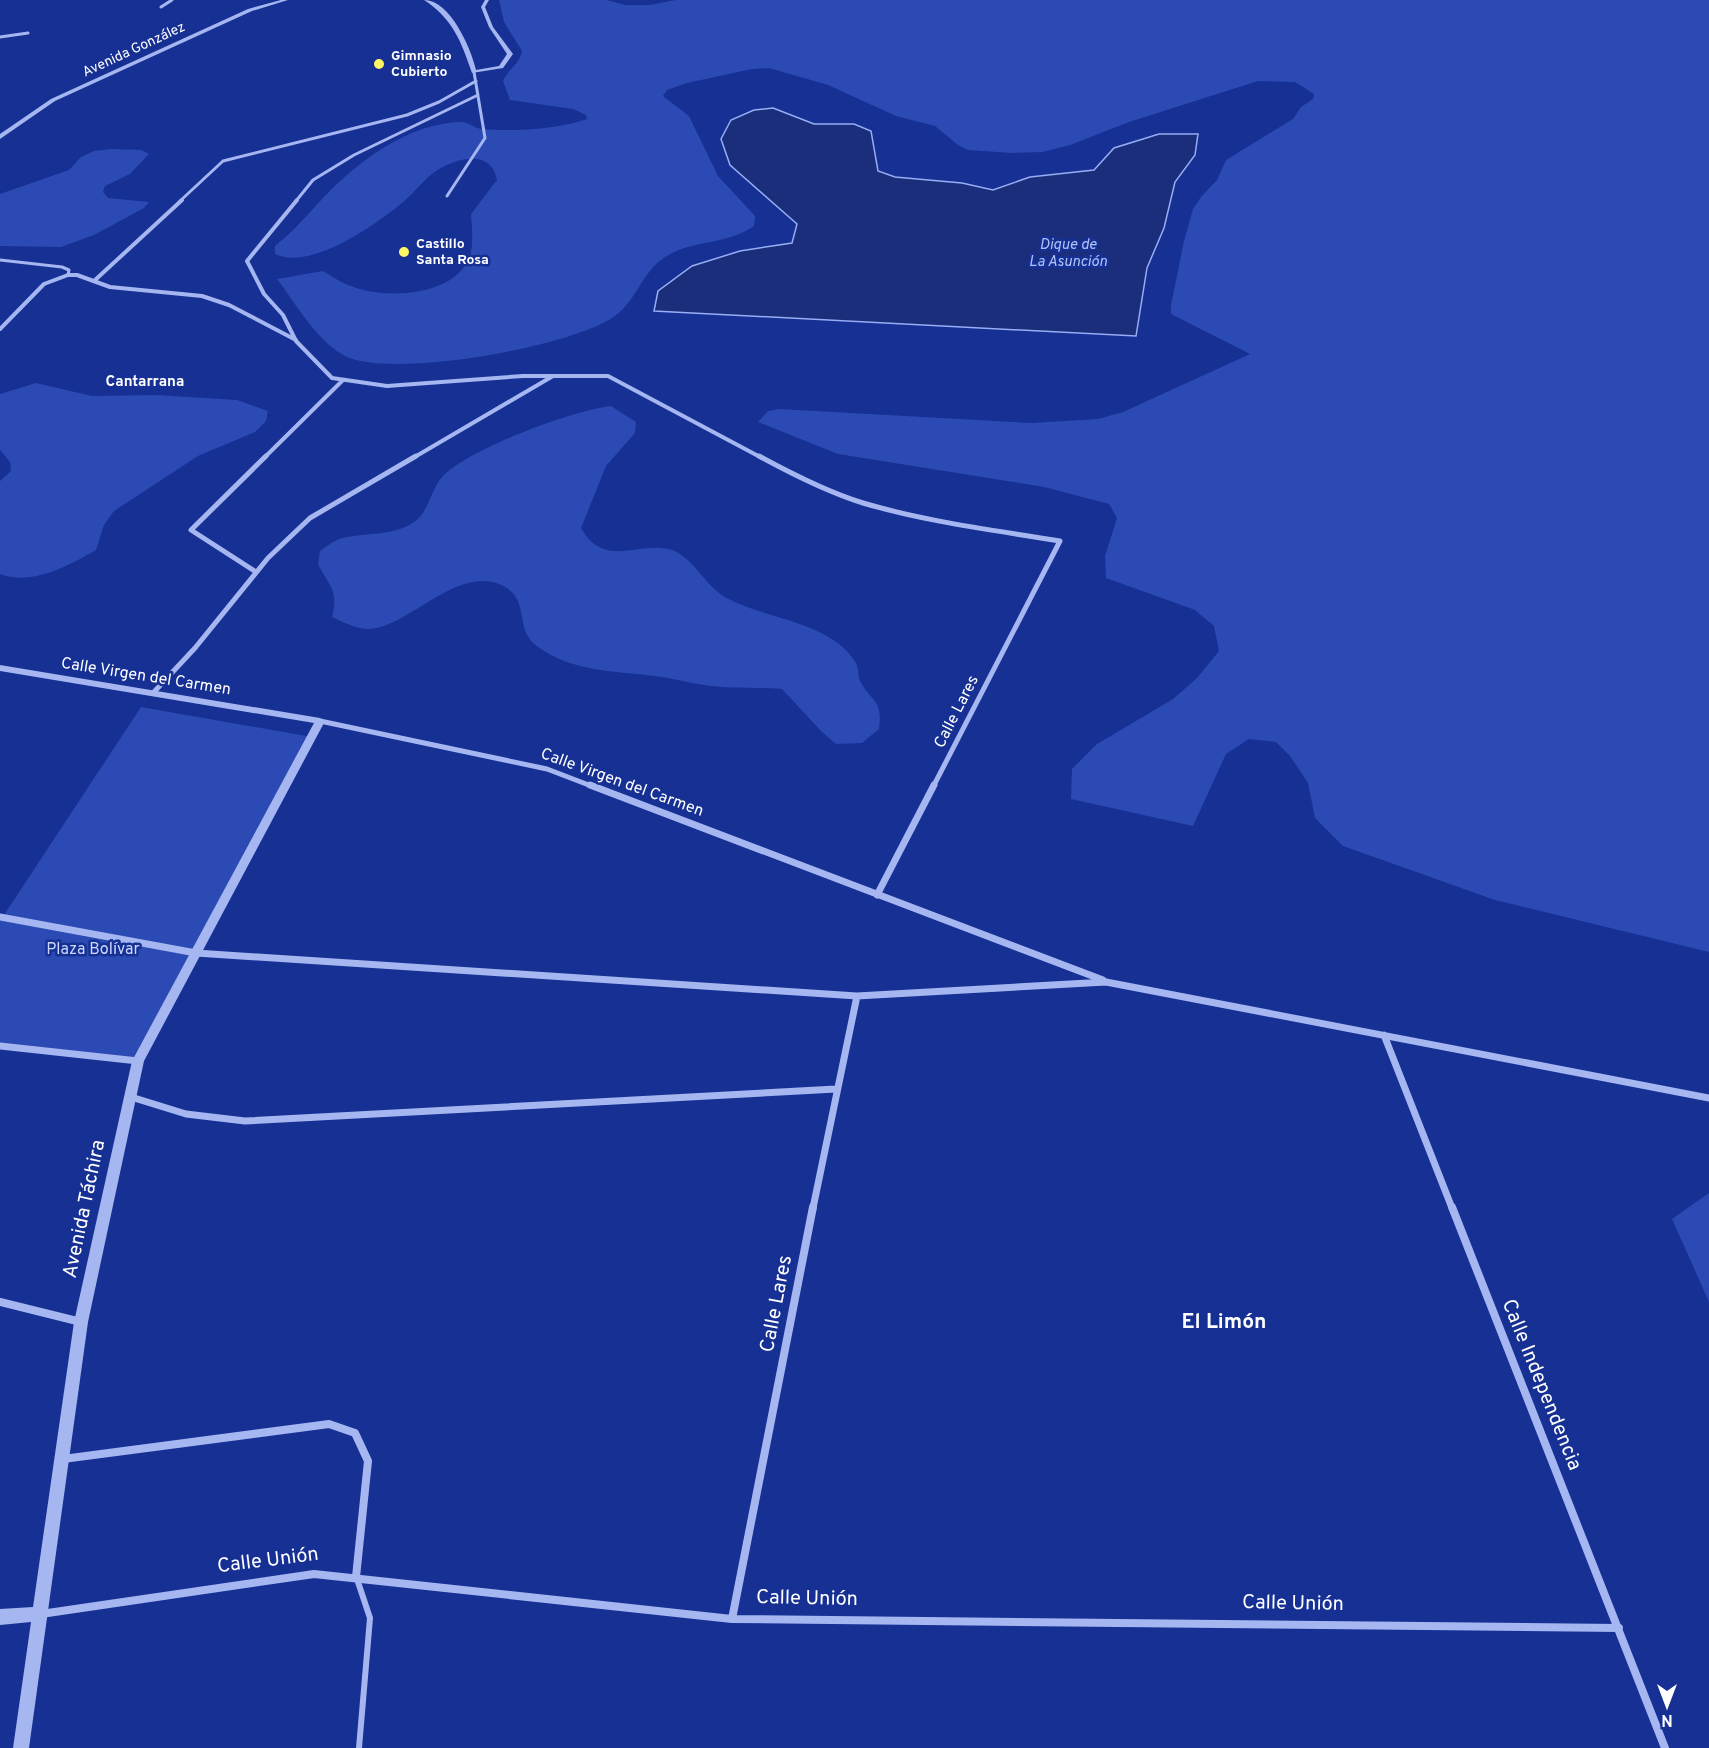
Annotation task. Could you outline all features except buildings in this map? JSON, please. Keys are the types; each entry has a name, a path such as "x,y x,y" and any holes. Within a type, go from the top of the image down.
{"street":[{"path":"161,7 172,0"},
{"name":"Avenida González","path":"0,137 53,100 250,10 286,0"},
{"path":"426,0 436,3 448,16 472,61 485,138 447,196"},
{"path":"474,72 501,67 510,54 491,27 483,8 487,0"},
{"path":"0,37 28,33"},
{"path":"94,281 223,161 407,115 439,102 476,81"},
{"path":"478,95 354,155 312,180 247,261 264,294 283,315 296,341 332,378 387,386 553,376"},
{"path":"0,329 44,284 68,275 110,287 202,296 229,306 296,341"},
{"path":"153,693 256,572 310,518 553,376"},
{"name":"Calle Lares","path":"553,376 608,376 794,475 861,502 914,516 1060,541 877,895"},
{"path":"256,572 191,530 342,381"},
{"name":"Calle Virgen del Carmen","path":"0,668 320,721 547,769 1106,982"},
{"name":"Avenida Táchira","path":"21,1748 81,1322 138,1061 320,721"},
{"path":"0,917 196,953 857,996 1106,982 1709,1098"},
{"name":"Calle Lares","path":"732,1619 836,1089 857,996"},
{"name":"Calle Independencia","path":"1384,1035 1665,1748"},
{"path":"0,1046 138,1061"},
{"path":"131,1096 186,1113 245,1121 836,1089"},
{"path":"0,1302 81,1322"},
{"path":"63,1459 329,1424 355,1432 368,1461 356,1576"},
{"name":"Calle Unión","path":"0,1617 39,1614 314,1574 356,1576 732,1619 1619,1628"}],"lane":[{"path":"0,260 62,267 69,270 68,275"},
{"path":"356,1576 370,1618 359,1748"}],"green space":[{"path":"499,0 607,0 625,5 650,5 676,0 1709,0 1709,952 1495,900 1343,846 1315,818 1308,783 1290,756 1276,742 1249,739 1226,754 1193,826 1071,799 1072,769 1097,744 1173,699 1197,678 1219,651 1214,626 1195,610 1106,578 1105,556 1117,518 1109,504 1044,487 838,454 758,422 768,411 779,409 1031,423 1098,419 1123,412 1250,354 1171,314 1184,241 1193,209 1217,180 1226,160 1293,119 1301,107 1313,99 1314,94 1295,82 1258,81 1129,122 1070,145 1043,152 1012,153 968,150 958,145 935,126 896,116 828,85 769,68 752,69 687,83 667,90 663,96 689,116 718,176 755,216 754,226 731,237 672,253 654,266 628,303 615,316 562,338 485,356 444,361 406,364 374,363 350,358 328,344 319,335 277,279 323,271 344,283 380,293 413,292 444,283 457,275 469,258 472,240 471,214 497,180 494,171 483,161 476,159 451,163 432,174 407,199 376,223 342,243 324,251 290,258 275,254 275,246 352,170 386,146 422,129 461,122 480,129 522,130 563,125 587,119 586,115 573,109 510,100 503,81 522,51 504,22"},
{"path":"141,150 149,154 130,174 105,186 103,192 108,198 149,202 144,208 94,235 61,247 0,246 0,194 69,170 81,157 94,151"},
{"path":"36,383 92,396 157,395 237,400 268,411 266,421 255,432 198,456 114,511 104,525 96,550 50,572 25,578 12,577 0,574 0,481 11,471 10,462 0,450 0,394"},
{"path":"611,406 636,422 635,433 606,466 581,528 590,541 611,551 647,548 672,550 686,558 723,596 739,604 814,629 831,638 845,649 856,663 860,681 878,706 879,729 862,743 836,744 782,689 704,685 594,669 551,655 538,647 525,631 515,595 508,588 496,583 480,581 464,584 401,618 371,629 356,627 332,617 334,594 318,564 320,551 339,539 385,533 411,524 426,508 443,476 475,454 522,432 572,415"},
{"name":"Plaza Bolívar","path":"141,707 312,737 138,1061 0,1046 0,921"},
{"path":"1709,1193 1709,1302 1672,1219"}],"water":[{"name":"Dique de La Asunción","path":"773,108 814,124 854,124 871,131 878,171 895,177 962,183 993,190 1030,177 1094,170 1114,148 1159,134 1198,134 1195,155 1175,182 1164,228 1147,268 1136,336 654,311 658,291 692,266 740,251 792,243 797,224 730,165 721,139 731,120 754,110"}],"place":[{"name":"Gimnasio Cubierto","path":"379,64"},
{"name":"Castillo Santa Rosa","path":"404,252"}],"district":[{"name":"Cantarrana","path":"145,382"},
{"name":"El Limón","path":"1224,1322"}]}
